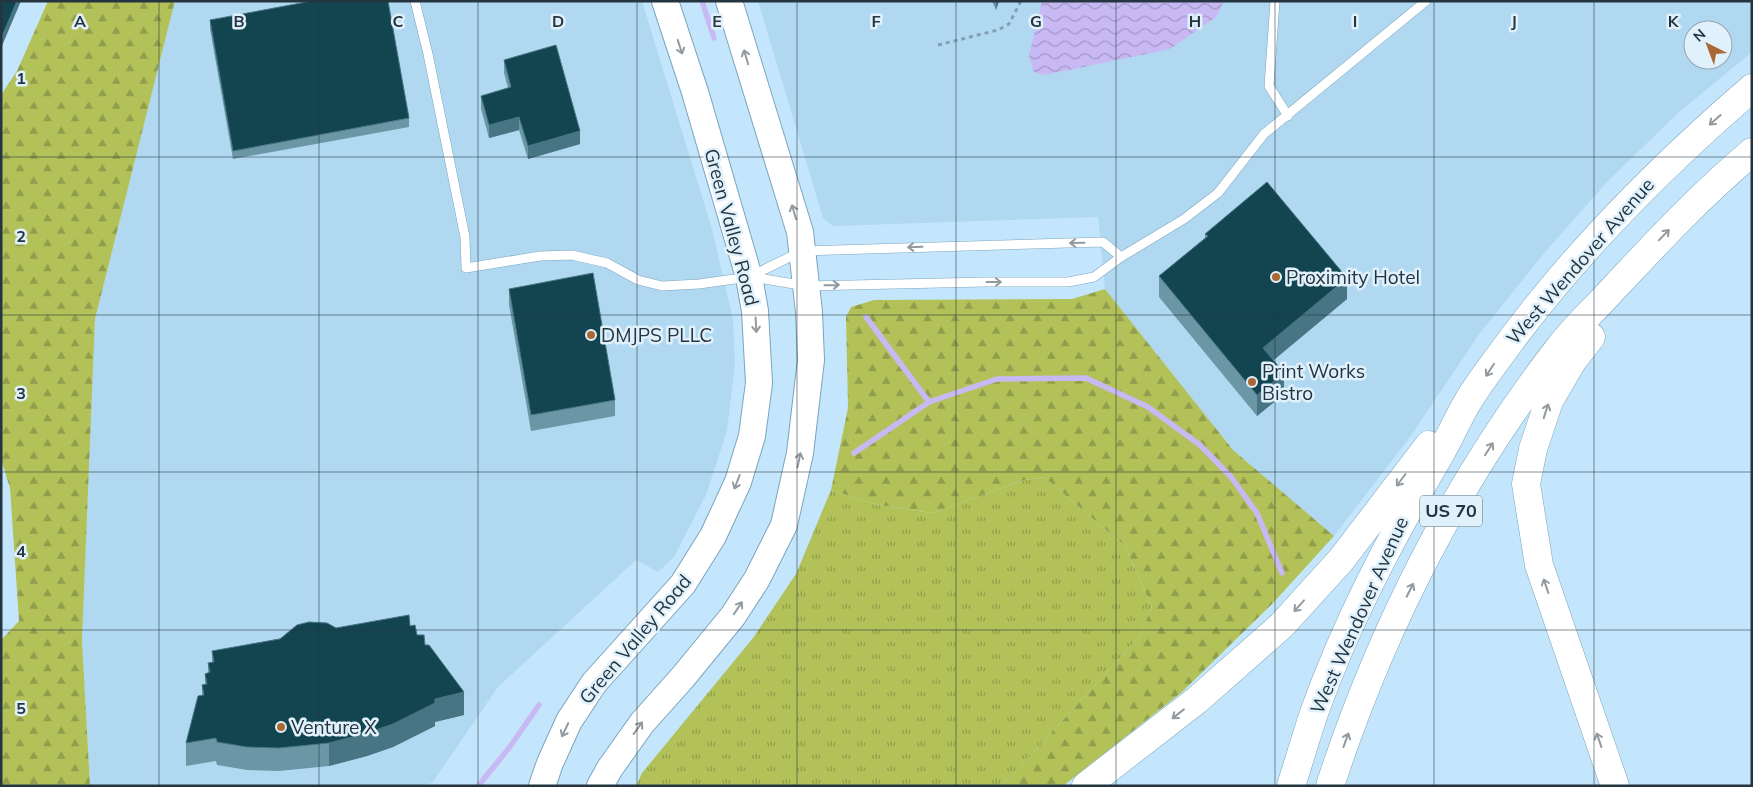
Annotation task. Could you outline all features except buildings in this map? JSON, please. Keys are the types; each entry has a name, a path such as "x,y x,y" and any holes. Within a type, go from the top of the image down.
{"highway":[{"name":"West Wendover Avenue","path":"1291,786 1315,712 1348,631 1408,509 1467,403 1500,354 1548,292 1603,229 1648,181 1696,136 1752,88"},
{"name":"West Wendover Avenue","path":"1330,786 1366,686 1401,607 1441,528 1516,406 1560,346 1630,270 1692,207 1752,152"},
{"path":"1615,786 1539,565 1526,484 1534,449 1549,401 1573,360 1597,328 1630,270"},
{"path":"1086,786 1197,700 1282,625 1341,560 1422,452 1467,403"}],"main road":[{"name":"Green Valley Road","path":"542,786 569,721 594,683 684,584 713,536 738,482 752,436 759,383 755,312 749,277 700,110 665,1"},
{"path":"600,786 610,768 642,723 733,616 757,579 784,525 800,454 811,360 800,232 729,1"}],"lane":[{"path":"415,1 428,54 465,237 466,268 540,256 572,255 607,263 638,280 662,286 699,284 749,277 806,286 1068,282 1094,277 1121,257 1184,219 1218,193 1264,134 1426,1"},
{"path":"1275,1 1269,86 1288,116"},
{"path":"749,277 802,251 1103,242 1121,257"}],"path":[{"path":"938,45 998,30 1009,24 1021,1"}],"shaded area":[{"path":"175,1 642,1 712,229 733,320 735,363 727,431 706,495 674,557 658,572 636,560 498,687 432,783 419,786 90,786 82,640 95,319"},
{"path":"758,1 1752,1 1752,52 1733,68 1733,20 1683,20 1683,70 1730,70 1678,113 1608,181 1545,252 1480,333 1410,437 1334,536 1233,450 1105,289 1098,217 833,226 823,218"}],"green space":[{"path":"48,1 175,1 95,319 82,640 90,786 1,786 1,640 19,621 10,488 1,459 1,95 17,71"},
{"path":"1105,289 1233,450 1334,536 1273,603 1182,692 1063,786 999,786 1011,777 1139,637 1152,607 1125,546 1044,477 1024,480 932,513 878,505 831,490 848,408 846,317 851,307 874,300 1072,299"},
{"path":"1044,477 1125,546 1152,607 1139,637 1011,777 999,786 636,786 642,773 753,638 796,574 831,490 878,505 932,513 1024,480"}],"water":[{"path":"1042,1 1224,1 1216,17 1170,49 1045,75 1034,72 1029,56"}],"waterway":[{"path":"702,1 714,38"},
{"path":"866,317 929,402"},
{"path":"854,453 929,402 997,379 1086,378 1148,407 1200,445 1231,477 1257,513 1282,573"},
{"path":"478,786 509,748 539,705"}],"place":[{"name":"Proximity Hotel","path":"1276,277"},
{"name":"DMJPS PLLC","path":"591,335"},
{"name":"Print Works Bistro","path":"1252,382"},
{"name":"Venture X","path":"281,727"}]}
